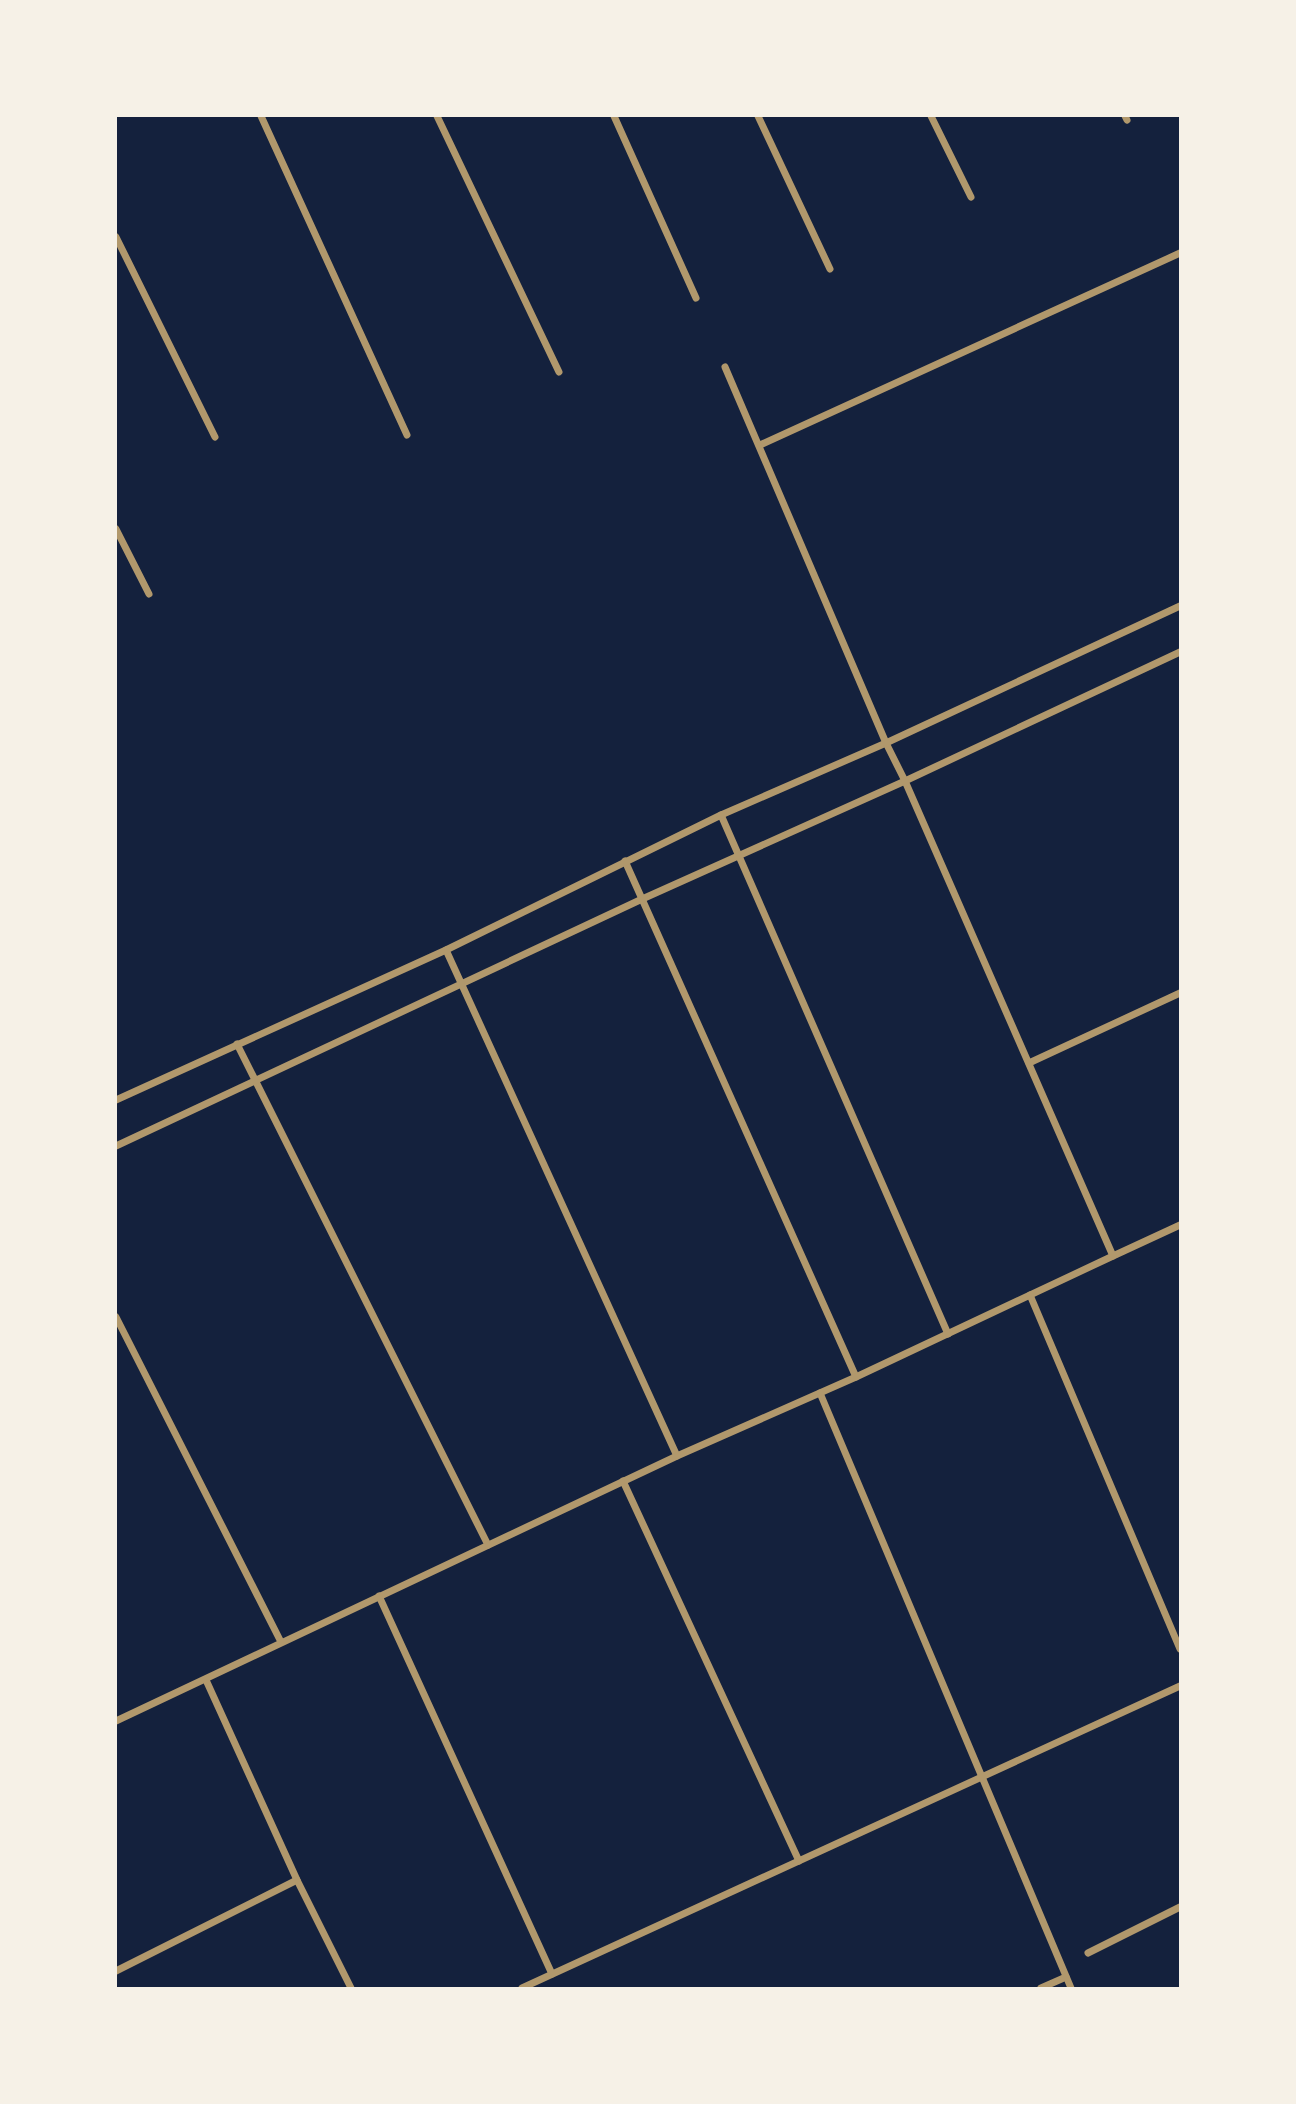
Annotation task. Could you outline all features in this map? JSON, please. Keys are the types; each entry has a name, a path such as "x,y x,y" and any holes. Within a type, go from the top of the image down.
{"street":[{"path":"261,116 407,435"},
{"path":"436,116 559,372"},
{"path":"614,116 696,298"},
{"path":"758,116 830,268"},
{"path":"931,116 971,197"},
{"path":"116,237 215,437"},
{"path":"760,445 1181,253"},
{"path":"725,367 886,743 1112,1256"},
{"path":"116,529 149,594"},
{"path":"116,1100 446,950 722,815 886,743 1181,606"},
{"path":"116,1146 640,900 905,781 1181,652"},
{"path":"722,815 948,1334"},
{"path":"625,861 640,900 856,1377"},
{"path":"446,950 677,1456"},
{"path":"1029,1063 1181,993"},
{"path":"237,1044 488,1545"},
{"path":"116,1721 623,1481 856,1377 1181,1225"},
{"path":"1030,1295 1181,1649"},
{"path":"116,1317 281,1642"},
{"path":"820,1393 1071,1989"},
{"path":"623,1481 799,1861"},
{"path":"379,1595 552,1974"},
{"path":"206,1680 297,1880 351,1989"},
{"path":"522,1989 1181,1686"},
{"path":"116,1970 297,1880"},
{"path":"1088,1953 1181,1907"},
{"path":"1041,1989 1066,1977"}]}
